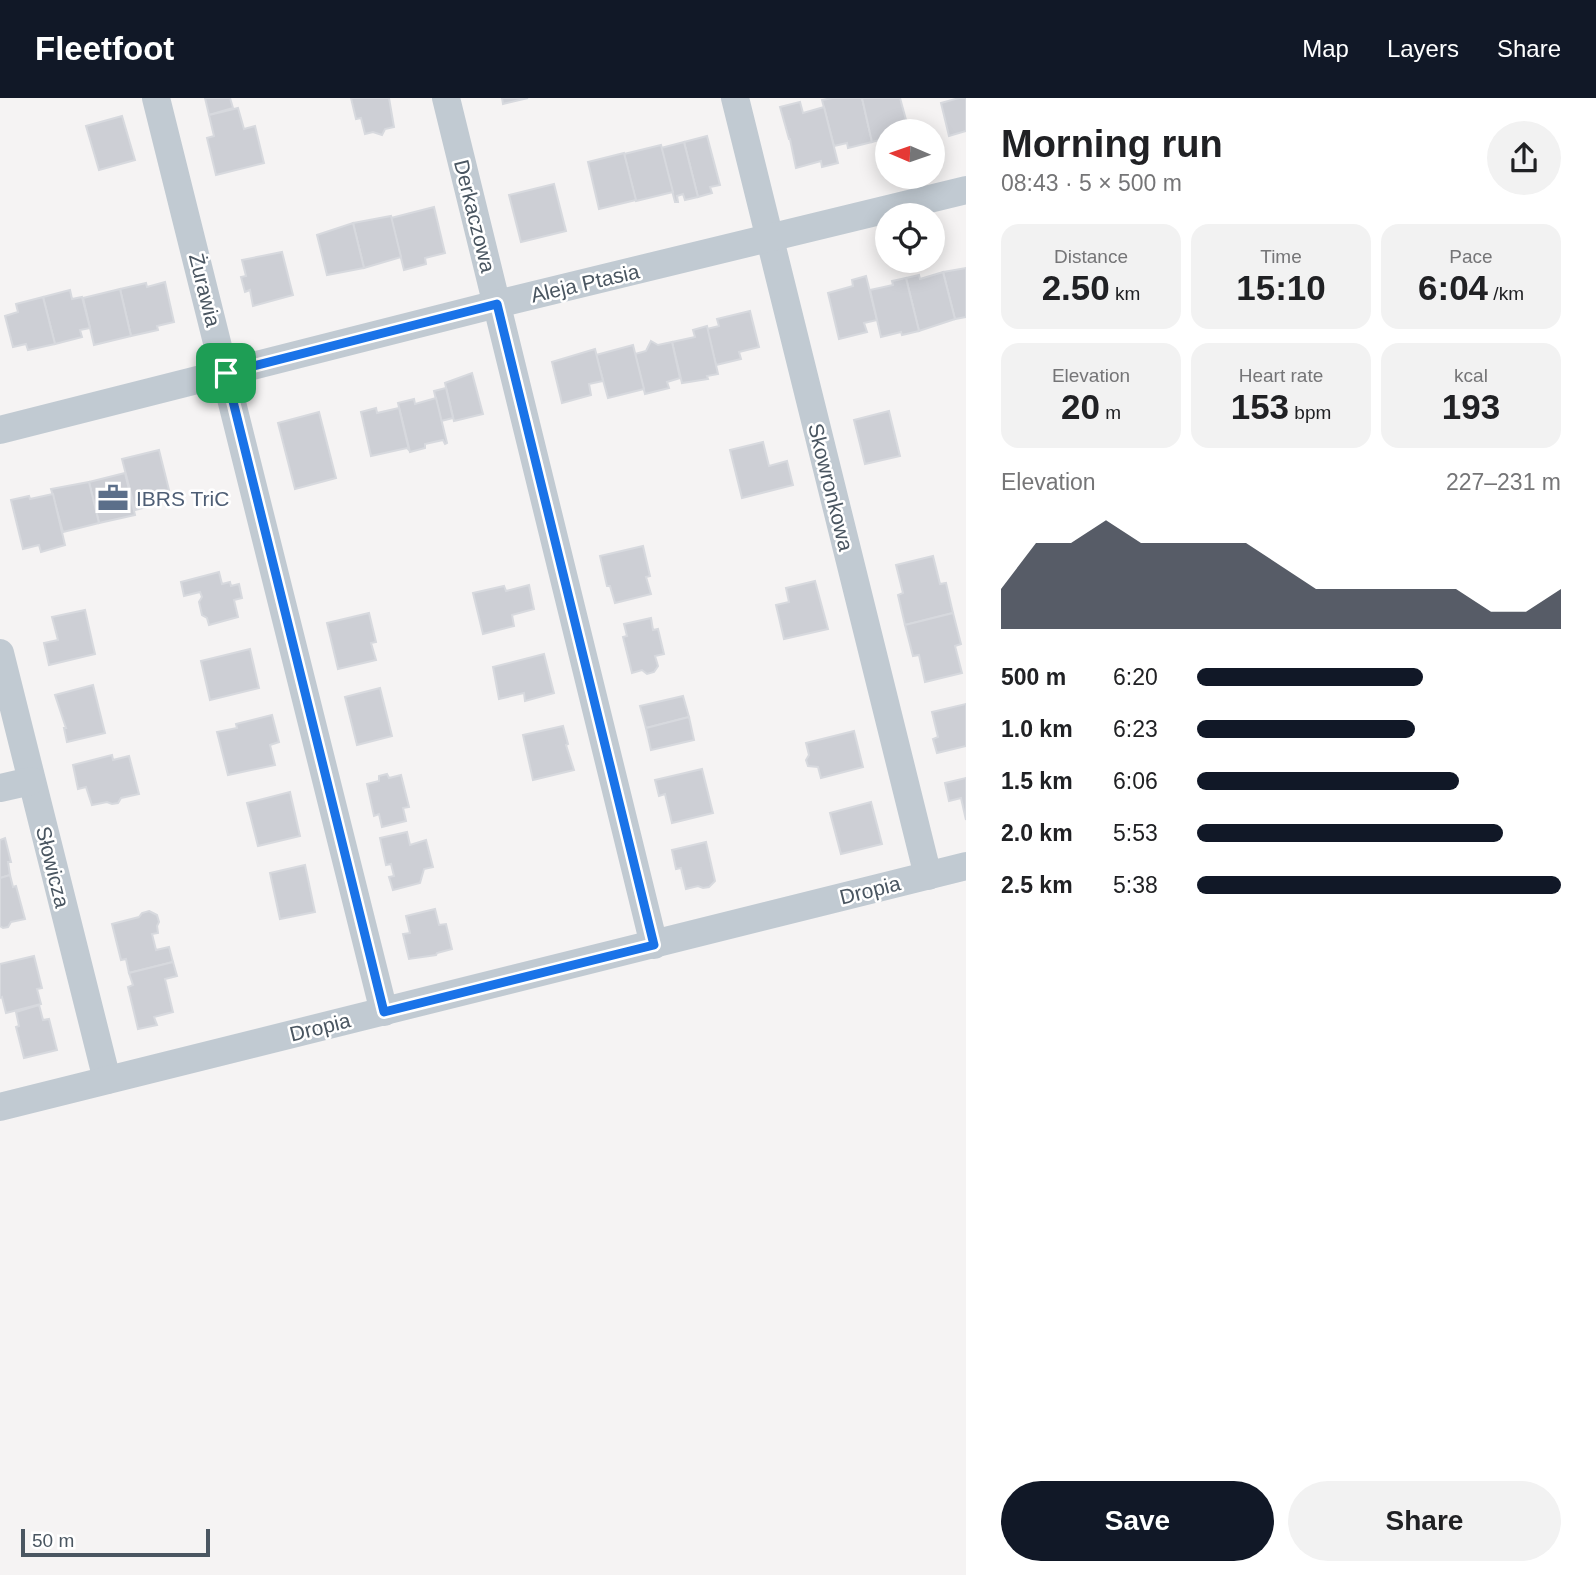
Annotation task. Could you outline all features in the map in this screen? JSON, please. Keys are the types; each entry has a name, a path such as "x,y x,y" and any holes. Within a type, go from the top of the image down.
{"street":[{"name":"Żurawia","path":"156,98 384,1012"},
{"name":"Derkaczowa","path":"446,98 654,945"},
{"name":"Skowronkowa","path":"735,98 928,876"},
{"name":"Aleja Ptasia","path":"0,430 497,304 966,190"},
{"name":"Słowicza","path":"0,653 107,1080"},
{"path":"0,788 31,781"},
{"name":"Dropia","path":"0,1107 966,866"}],"building":[{"path":"205,98 230,98 233,108 209,115"},
{"path":"351,98 389,98 394,127 385,129 382,135 373,132 365,134 361,118 356,119"},
{"path":"502,98 528,98 503,104"},
{"path":"862,98 872,142 848,148 847,143 834,146 822,100"},
{"path":"862,98 900,98 906,119 875,119 875,141 872,142"},
{"path":"966,98 966,131 949,136 941,103"},
{"path":"800,102 803,113 824,107 838,163 822,167 821,161 796,168 780,107"},
{"path":"238,108 244,129 255,126 264,163 216,175 207,138 214,136 209,115"},
{"path":"122,116 135,160 99,170 86,126"},
{"path":"707,136 720,185 710,187 712,193 698,197 684,142"},
{"path":"684,142 698,197 685,200 683,194 677,196 678,202 675,202 661,148"},
{"path":"661,145 673,192 636,201 624,154"},
{"path":"624,153 636,200 599,209 588,162"},
{"path":"554,184 566,231 521,242 509,195"},
{"path":"434,207 445,253 425,258 426,264 404,270 391,218"},
{"path":"391,216 401,257 364,268 353,223"},
{"path":"353,223 364,268 327,275 317,235"},
{"path":"282,252 293,295 253,306 250,290 245,292 241,277 246,276 242,260"},
{"path":"966,268 966,317 955,319 945,272"},
{"path":"943,273 955,319 919,331 906,278 919,275 920,279"},
{"path":"866,276 877,320 864,323 867,332 839,339 828,293 853,286 852,280"},
{"path":"906,278 919,331 881,337 870,290 893,285 892,281"},
{"path":"165,282 174,322 157,326 158,330 131,336 120,289 146,283 147,287"},
{"path":"120,289 131,336 94,345 83,298"},
{"path":"70,290 72,299 82,297 90,328 80,330 82,337 55,344 43,297"},
{"path":"43,297 55,344 28,350 26,344 13,347 5,316 18,312 16,304"},
{"path":"750,311 759,347 739,352 741,359 716,365 707,329 719,326 717,319"},
{"path":"707,326 718,374 707,376 708,379 682,383 672,342 695,337 693,330"},
{"path":"651,341 658,345 672,342 680,378 667,382 669,388 645,394 635,354 646,351"},
{"path":"633,345 644,389 608,398 596,355"},
{"path":"595,349 603,381 589,384 591,395 562,403 552,362"},
{"path":"472,373 483,414 454,421 445,383"},
{"path":"446,388 453,418 441,421 434,391"},
{"path":"436,398 447,443 443,440 425,444 425,448 410,452 398,403 414,399 415,404"},
{"path":"376,408 377,413 399,408 409,450 407,448 371,456 361,412"},
{"path":"889,411 900,456 865,464 854,420"},
{"path":"319,412 336,478 295,489 278,423"},
{"path":"763,442 769,466 787,461 793,485 742,498 730,450"},
{"path":"159,450 169,490 153,494 155,505 135,510 122,459"},
{"path":"125,473 135,515 99,523 89,482"},
{"path":"89,482 99,523 63,532 51,489"},
{"path":"53,494 65,545 41,552 39,545 23,549 11,500"},
{"path":"643,546 650,576 646,577 651,594 615,603 610,586 607,586 600,556"},
{"path":"933,556 940,584 946,583 953,613 905,625 898,595 903,593 896,565"},
{"path":"219,572 222,584 239,584 242,598 234,600 238,617 209,625 207,618 202,615 200,592 184,596 181,582"},
{"path":"815,581 828,629 784,639 776,605 789,602 786,588"},
{"path":"529,585 534,609 512,615 514,626 483,634 473,593 504,586 506,591"},
{"path":"85,610 95,654 49,665 44,643 58,640 52,617"},
{"path":"369,613 376,642 371,643 376,660 338,669 327,623"},
{"path":"953,613 961,644 955,646 962,673 925,682 919,655 913,656 905,625"},
{"path":"651,618 653,630 658,629 664,654 655,656 658,666 654,672 647,674 642,670 632,673 623,637 627,636 624,624"},
{"path":"250,649 259,688 210,700 201,661"},
{"path":"544,654 554,693 525,701 524,693 499,699 493,667"},
{"path":"93,685 105,733 67,742 66,728 55,695"},
{"path":"380,688 392,736 357,745 345,697"},
{"path":"683,696 689,717 646,728 640,706"},
{"path":"966,704 966,746 937,753 933,739 938,737 932,712"},
{"path":"272,715 279,742 270,745 275,765 228,775 217,732"},
{"path":"689,717 694,740 651,750 646,728"},
{"path":"563,726 574,770 533,780 523,735"},
{"path":"854,731 863,767 821,778 818,767 808,766 806,743"},
{"path":"112,755 113,760 129,756 139,794 121,798 118,803 92,805 86,787 78,789 73,765"},
{"path":"702,769 713,813 672,823 665,794 659,796 655,780"},
{"path":"387,774 389,778 401,775 409,807 403,808 406,821 382,827 379,814 374,816 367,784 379,781 379,776"},
{"path":"966,778 966,820 961,798 949,801 945,783"},
{"path":"290,792 300,836 258,846 247,803"},
{"path":"871,802 882,844 841,854 830,813"},
{"path":"407,832 410,845 426,840 433,867 424,869 420,883 393,890 389,877 394,876 391,864 386,865 380,838"},
{"path":"5,838 11,862 8,862 10,875 0,878 0,840"},
{"path":"706,842 715,881 709,887 686,889 681,868 676,869 672,850"},
{"path":"305,865 315,912 280,919 270,873"},
{"path":"10,875 13,887 16,886 25,919 11,922 8,927 3,928 0,926 0,878"},
{"path":"435,909 439,925 446,924 452,949 436,955 409,959 403,934 410,933 406,916"},
{"path":"149,911 157,915 159,922 158,933 152,934 156,950 169,947 173,962 129,973 126,959 121,960 112,924 139,917"},
{"path":"34,956 42,988 37,989 41,1004 6,1013 2,997 0,998 0,964"},
{"path":"173,962 177,976 165,979 173,1012 154,1017 157,1025 138,1029 128,987 133,985 129,973"},
{"path":"39,1005 43,1020 49,1019 57,1050 24,1058 16,1027 19,1026 16,1012"}],"place":[{"name":"IBRS TriC","path":"113,498"}],"route":[{"path":"497,304 654,945 384,1012 226,373 497,304"}]}
